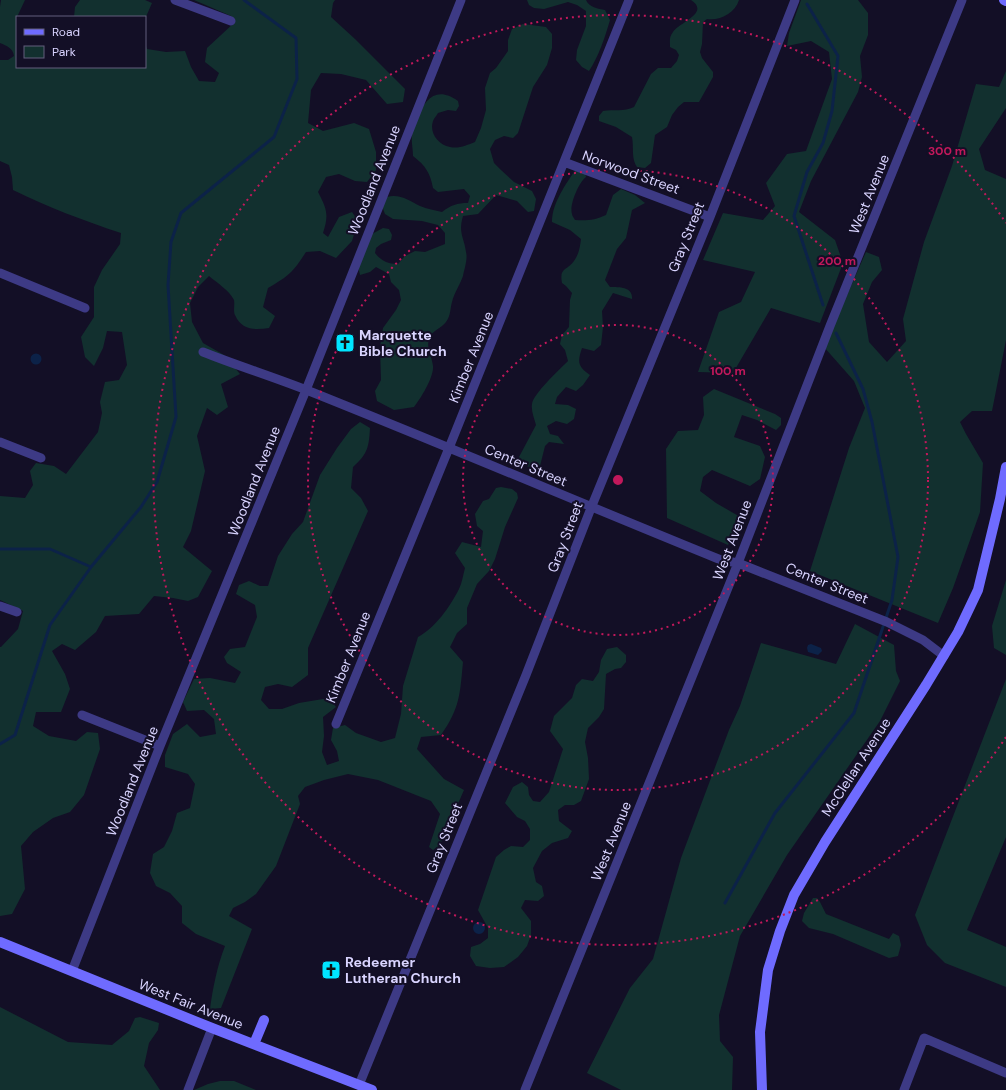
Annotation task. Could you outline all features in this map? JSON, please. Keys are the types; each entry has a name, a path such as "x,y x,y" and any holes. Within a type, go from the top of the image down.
{"main road":[{"name":"McClellan Avenue","path":"762,1090 760,1032 768,970 780,931 794,895 825,842 958,632 978,590 1000,499 1006,467"},
{"name":"West Fair Avenue","path":"0,942 212,1028 372,1090"},
{"path":"254,1044 264,1020"}],"street":[{"path":"175,0 231,21"},
{"name":"Woodland Avenue","path":"72,971 160,746 306,390 461,0"},
{"name":"Kimber Avenue","path":"336,724 449,448 629,0"},
{"name":"Gray Street","path":"359,1085 526,675 591,508 710,216 795,0"},
{"name":"West Avenue","path":"525,1090 738,563 830,326 962,0"},
{"name":"Norwood Street","path":"564,162 710,216"},
{"path":"0,273 86,308"},
{"name":"Center Street","path":"203,352 306,390 721,560 738,563 887,622 923,640 944,656"},
{"path":"0,442 41,458"},
{"path":"0,606 17,612"},
{"path":"82,715 160,746"},
{"path":"188,1090 212,1028"},
{"path":"904,1090 924,1038 1006,1073"}],"green space":[{"path":"1,0 25,0 17,16 16,16 16,68 146,68 146,46 147,49 166,52 185,51 191,67 199,81 215,82 219,73 205,62 207,48 235,22 231,16 194,0 335,0 333,3 331,17 405,89 403,102 387,104 366,80 341,74 321,73 311,90 308,123 323,131 354,123 369,129 376,152 376,170 367,182 355,181 339,174 326,177 318,192 326,212 326,221 323,233 328,237 339,217 352,212 358,221 352,241 336,258 320,251 306,252 290,273 268,288 263,307 275,316 269,328 254,329 245,327 241,324 234,313 234,300 232,297 209,276 198,287 190,303 192,322 203,343 224,355 240,374 221,384 228,407 217,415 207,408 197,436 205,471 191,531 183,547 212,571 198,597 188,601 154,596 139,614 105,616 96,632 75,650 62,644 52,651 65,674 70,689 61,712 36,712 33,726 49,736 76,741 87,732 98,733 100,749 84,795 70,812 53,818 33,832 21,846 25,889 12,914 0,916 0,647 18,629 23,611 0,600 0,496 25,498 33,485 30,471 36,463 54,466 66,474 98,432 102,413 100,402 105,382 119,380 127,365 122,332 107,331 103,348 94,366 85,357 81,337 94,317 94,287 102,270 120,244 121,233 93,224 13,190 9,165 0,161 0,60 8,60 14,56 11,49 0,43"},
{"path":"80,0 145,0 152,3 146,17 74,16 75,7"},
{"path":"527,0 586,0 591,6 605,10 610,20 599,53 589,71 582,67 576,60 577,50 586,26 586,11 577,5 568,2 544,9 534,8 529,5"},
{"path":"691,0 739,0 731,12 717,19 707,19 703,22 700,52 702,58 713,72 713,77 699,102 684,102 672,115 667,127 655,135 651,163 645,168 637,167 633,157 632,137 616,127 599,121 599,116 603,111 634,107 651,74 658,68 671,68 677,61 679,55 676,50 670,47 670,37 676,29 691,18 695,13 697,9 696,5"},
{"path":"801,0 858,0 868,13 868,35 860,56 862,77 858,92 811,181 799,212 835,240 843,263 820,323 771,308 733,373 698,372 719,312 741,302 755,272 703,260 723,213 763,220 775,206 766,183 787,154 806,151 832,79 829,52 811,41 787,46 789,33"},
{"path":"523,24 546,27 552,34 552,48 547,65 533,87 518,133 513,138 504,136 495,140 490,149 494,163 501,170 514,182 532,191 536,199 534,211 528,212 517,201 496,195 478,214 463,216 461,231 467,258 466,264 463,276 453,299 448,319 430,336 428,342 433,371 423,393 414,407 394,410 377,401 375,391 381,380 380,347 383,328 396,310 401,300 399,290 391,282 389,274 376,267 370,272 360,275 358,266 372,234 383,228 389,229 392,235 391,240 376,248 375,253 382,260 388,263 398,264 405,256 415,251 425,252 445,244 445,233 438,225 422,221 393,219 385,214 382,206 387,197 391,196 400,197 423,207 442,212 454,205 468,203 470,196 464,189 438,192 433,188 427,170 413,156 412,132 420,112 428,100 433,96 444,95 458,101 459,106 456,111 448,110 438,113 433,120 433,134 438,141 446,146 457,147 475,142 486,110 485,88 490,73 496,68 508,51 508,40 512,29"},
{"path":"1006,71 1006,108 979,149 985,170 1006,179 1006,340 992,411 972,411 960,422 983,463 980,512 953,588 938,623 810,571 849,448 865,408 854,381 824,347 866,252 879,257 882,270 872,282 863,304 869,342 887,362 906,341 903,319 924,242 952,166 976,84 999,87"},
{"path":"576,169 585,172 586,177 580,184 573,200 571,210 572,216 575,220 591,220 606,215 613,195 621,189 635,195 645,203 632,210 626,238 617,249 605,280 610,287 625,288 628,290 632,295 632,299 613,293 602,311 603,327 601,345 594,351 582,348 579,357 581,366 590,375 583,385 576,391 566,387 557,397 555,404 568,405 576,409 574,419 567,424 556,421 547,426 550,434 558,436 564,444 549,442 545,446 539,470 523,465 519,457 536,425 532,404 537,394 568,361 565,350 560,344 562,335 569,327 570,300 572,293 562,283 561,278 564,270 576,258 581,239 570,230 552,222 554,208 557,201"},
{"path":"714,389 775,414 781,418 781,425 776,430 757,420 742,415 734,437 760,446 765,457 760,479 750,486 712,470 703,477 700,491 716,503 742,518 728,545 667,518 666,449 678,431 698,430 704,415 703,397"},
{"path":"360,422 370,428 369,440 365,454 353,467 351,488 361,498 368,511 308,648 308,675 292,687 278,684 265,687 261,700 269,709 282,709 299,703 329,698 336,707 323,717 324,736 322,752 327,765 339,761 337,751 331,740 333,728 345,725 356,733 381,742 395,738 401,714 403,686 418,637 436,623 442,616 461,584 465,568 455,553 462,542 481,547 483,531 477,526 475,514 483,501 489,499 496,488 501,487 512,489 517,493 518,498 505,527 495,559 489,571 477,584 467,608 467,624 457,633 450,647 463,662 460,692 456,708 441,735 421,737 417,749 444,779 464,790 440,845 433,850 429,847 440,814 431,801 378,780 348,774 324,780 305,787 298,796 300,804 276,866 256,894 233,908 229,916 252,929 221,1008 210,1009 212,993 225,946 196,934 182,923 182,906 170,893 156,886 150,873 153,854 164,847 172,831 177,813 190,808 195,784 188,774 165,767 165,755 173,734 187,724 200,737 216,734 214,719 204,710 187,711 183,702 194,679 210,678 235,683 241,672 227,663 224,657 230,649 245,647 257,617 255,605 236,594 239,585 249,581 260,586 268,586 278,556 292,534 303,522 320,475 351,429"},
{"path":"1006,580 1006,655 994,648 992,626"},
{"path":"855,624 894,645 896,671 900,681 880,721 787,855 740,936 719,1015 720,1041 733,1057 732,1090 621,1090 587,1073 630,988 653,959 681,858 729,730 740,706 761,643 836,664"},
{"path":"617,647 626,655 626,662 621,668 615,669 606,674 604,709 599,717 588,728 585,742 588,758 589,779 581,801 574,805 565,805 558,810 559,821 572,831 568,838 552,843 542,851 533,868 536,882 542,886 544,896 538,901 525,900 521,908 531,921 531,935 527,946 518,957 504,967 490,968 476,966 470,956 471,947 480,944 488,938 488,928 478,910 496,857 511,846 523,847 530,840 530,829 525,821 517,817 505,803 513,787 522,782 528,787 529,795 533,801 540,802 549,792 563,749 550,731 554,716 572,698 576,685 582,679 593,681 599,672 601,660 607,649"},
{"path":"1006,679 1006,837 967,930 1006,947 1006,987 945,963 927,945 915,915"},
{"path":"813,898 817,898 826,914 889,939 893,933 899,936 901,945 898,956 889,958 833,934 809,928 802,921 804,913"},
{"path":"0,1007 68,1042 112,1045 129,1031 135,1018 140,1017 159,1023 158,1030 149,1043 144,1066 160,1090 0,1090"},
{"path":"220,1081 234,1081 256,1090 194,1090"}],"water":[{"path":"36,353 40,355 42,359 40,363 36,365 32,363 30,359 32,355"},
{"path":"811,644 821,648 822,651 818,655 808,652 808,645"},
{"path":"477,922 481,922 485,928 481,934 477,934 473,930 473,926"}],"waterway":[{"path":"0,744 15,735 50,625 91,567 141,507 157,482 176,417 168,285 171,242 181,213 274,137 297,79 296,38 244,0"},
{"path":"807,4 838,56 832,111 823,143 807,172 794,216 823,305"},
{"path":"725,903 775,813 854,713 892,600 898,557 872,422 863,389 836,333"},
{"path":"0,549 50,549 91,567"}],"place":[{"name":"Marquette Bible Church","path":"345,343"},
{"name":"Redeemer Lutheran Church","path":"331,970"}]}
